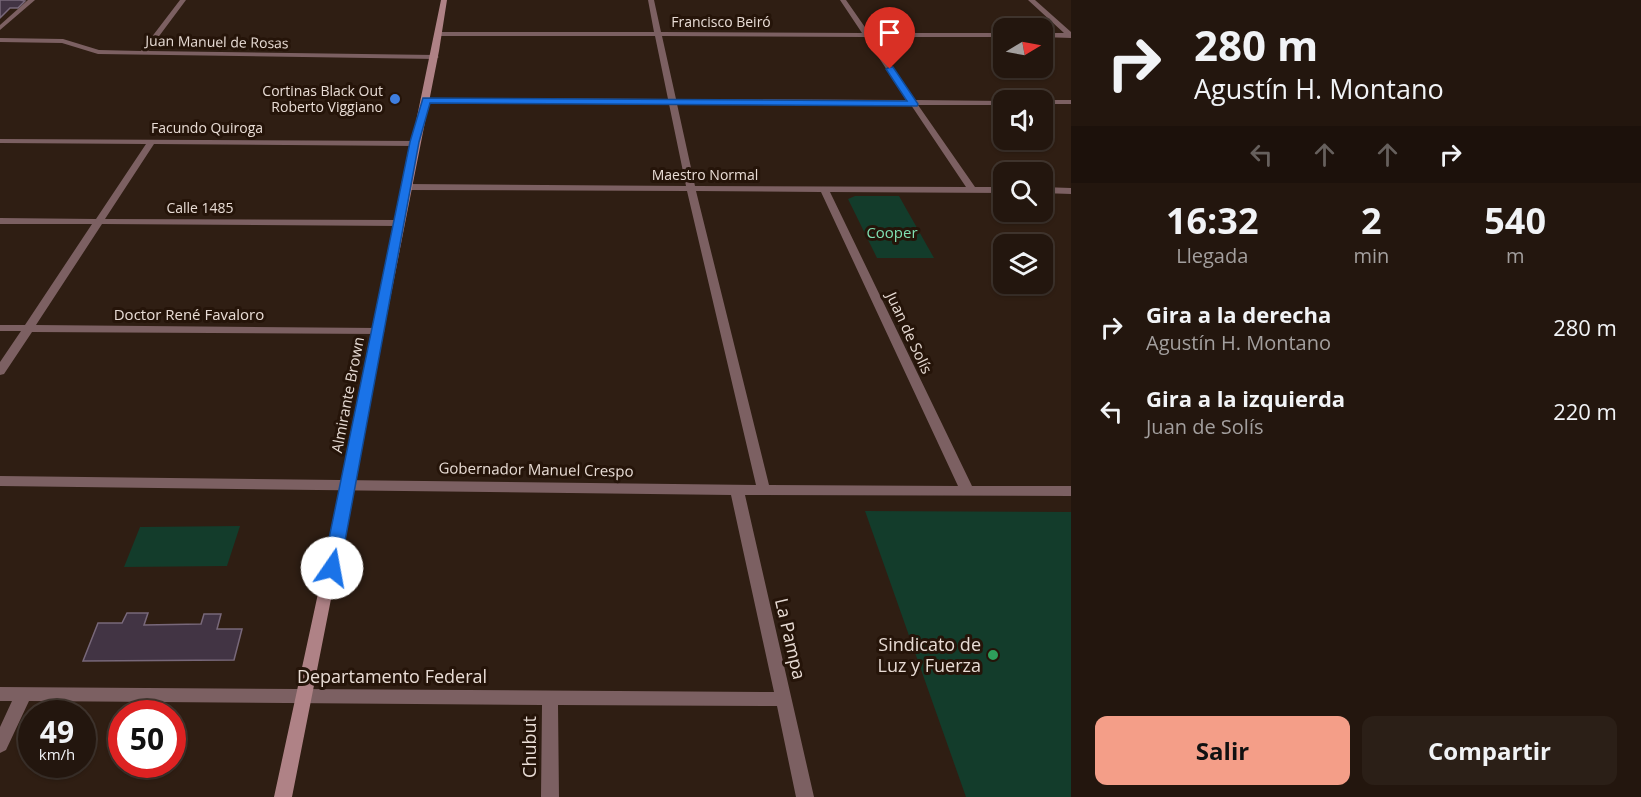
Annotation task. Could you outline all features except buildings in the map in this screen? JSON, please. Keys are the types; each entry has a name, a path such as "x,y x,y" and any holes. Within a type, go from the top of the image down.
{"main road":[{"name":"Almirante Brown","path":"283,797 350,484 406,187 435,57 444,0"}],"street":[{"path":"0,28 32,0"},
{"path":"143,53 183,0"},
{"path":"651,0 691,188 763,488"},
{"path":"843,0 972,189"},
{"path":"1031,0 1071,35"},
{"name":"Francisco Beiró","path":"439,34 993,35"},
{"path":"1053,35 1071,35"},
{"name":"Juan Manuel de Rosas","path":"0,40 63,40 98,52 435,57"},
{"path":"426,100 993,103"},
{"path":"1053,102 1071,102"},
{"name":"Facundo Quiroga","path":"0,141 415,142"},
{"path":"0,371 152,141"},
{"name":"Maestro Normal","path":"406,187 993,190"},
{"name":"Juan de Solís","path":"824,189 967,490"},
{"path":"1053,190 1071,191"},
{"name":"Calle 1485","path":"0,221 399,223"},
{"name":"Doctor René Favaloro","path":"0,328 379,331"},
{"name":"Gobernador Manuel Crespo","path":"0,481 737,490 763,488 1071,491"},
{"name":"La Pampa","path":"737,490 805,797"},
{"name":"Departamento Federal","path":"0,694 784,699"},
{"path":"0,745 24,694"},
{"name":"Chubut","path":"550,697 550,797"}],"green space":[{"name":"Cooper","path":"855,196 899,196 934,258 877,258 848,199"},
{"name":"Sindicato de Luz y Fuerza","path":"865,511 1071,512 1071,797 966,797"},
{"path":"240,526 227,566 124,567 140,527"}],"place":[{"name":"Cortinas Black Out Roberto Viggiano","path":"395,99"},
{"name":"Sindicato de Luz y Fuerza","path":"993,655"}],"route":[{"path":"332,568 415,142 426,100 914,104 890,69"}]}
